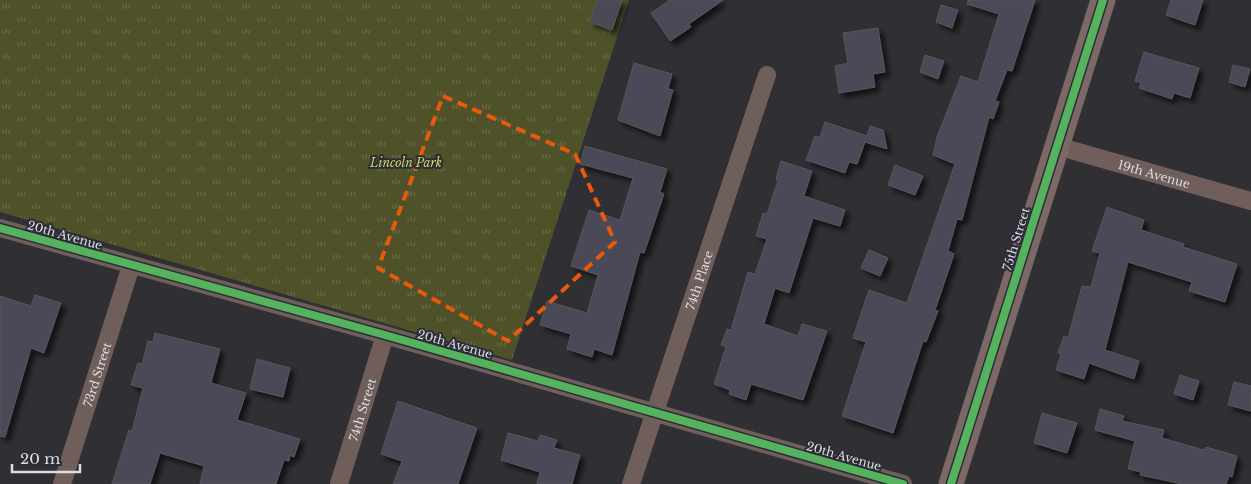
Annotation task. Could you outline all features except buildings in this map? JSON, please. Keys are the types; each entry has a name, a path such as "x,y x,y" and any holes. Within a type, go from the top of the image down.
{"street":[{"name":"75th Street","path":"951,484 1103,0"},
{"name":"74th Place","path":"631,484 767,75"},
{"name":"19th Avenue","path":"1057,146 1251,201"},
{"name":"20th Avenue","path":"0,228 131,266 385,335 903,484"},
{"name":"73rd Street","path":"62,484 131,266"},
{"name":"74th Street","path":"339,484 385,335"}],"highlighted area":[{"path":"443,96 575,154 615,242 508,341 378,268"}],"green space":[{"name":"Lincoln Park","path":"0,0 629,0 512,360 0,212"}],"cycle path":[{"path":"951,484 1103,0"},
{"path":"0,228 385,335 903,484"}]}
